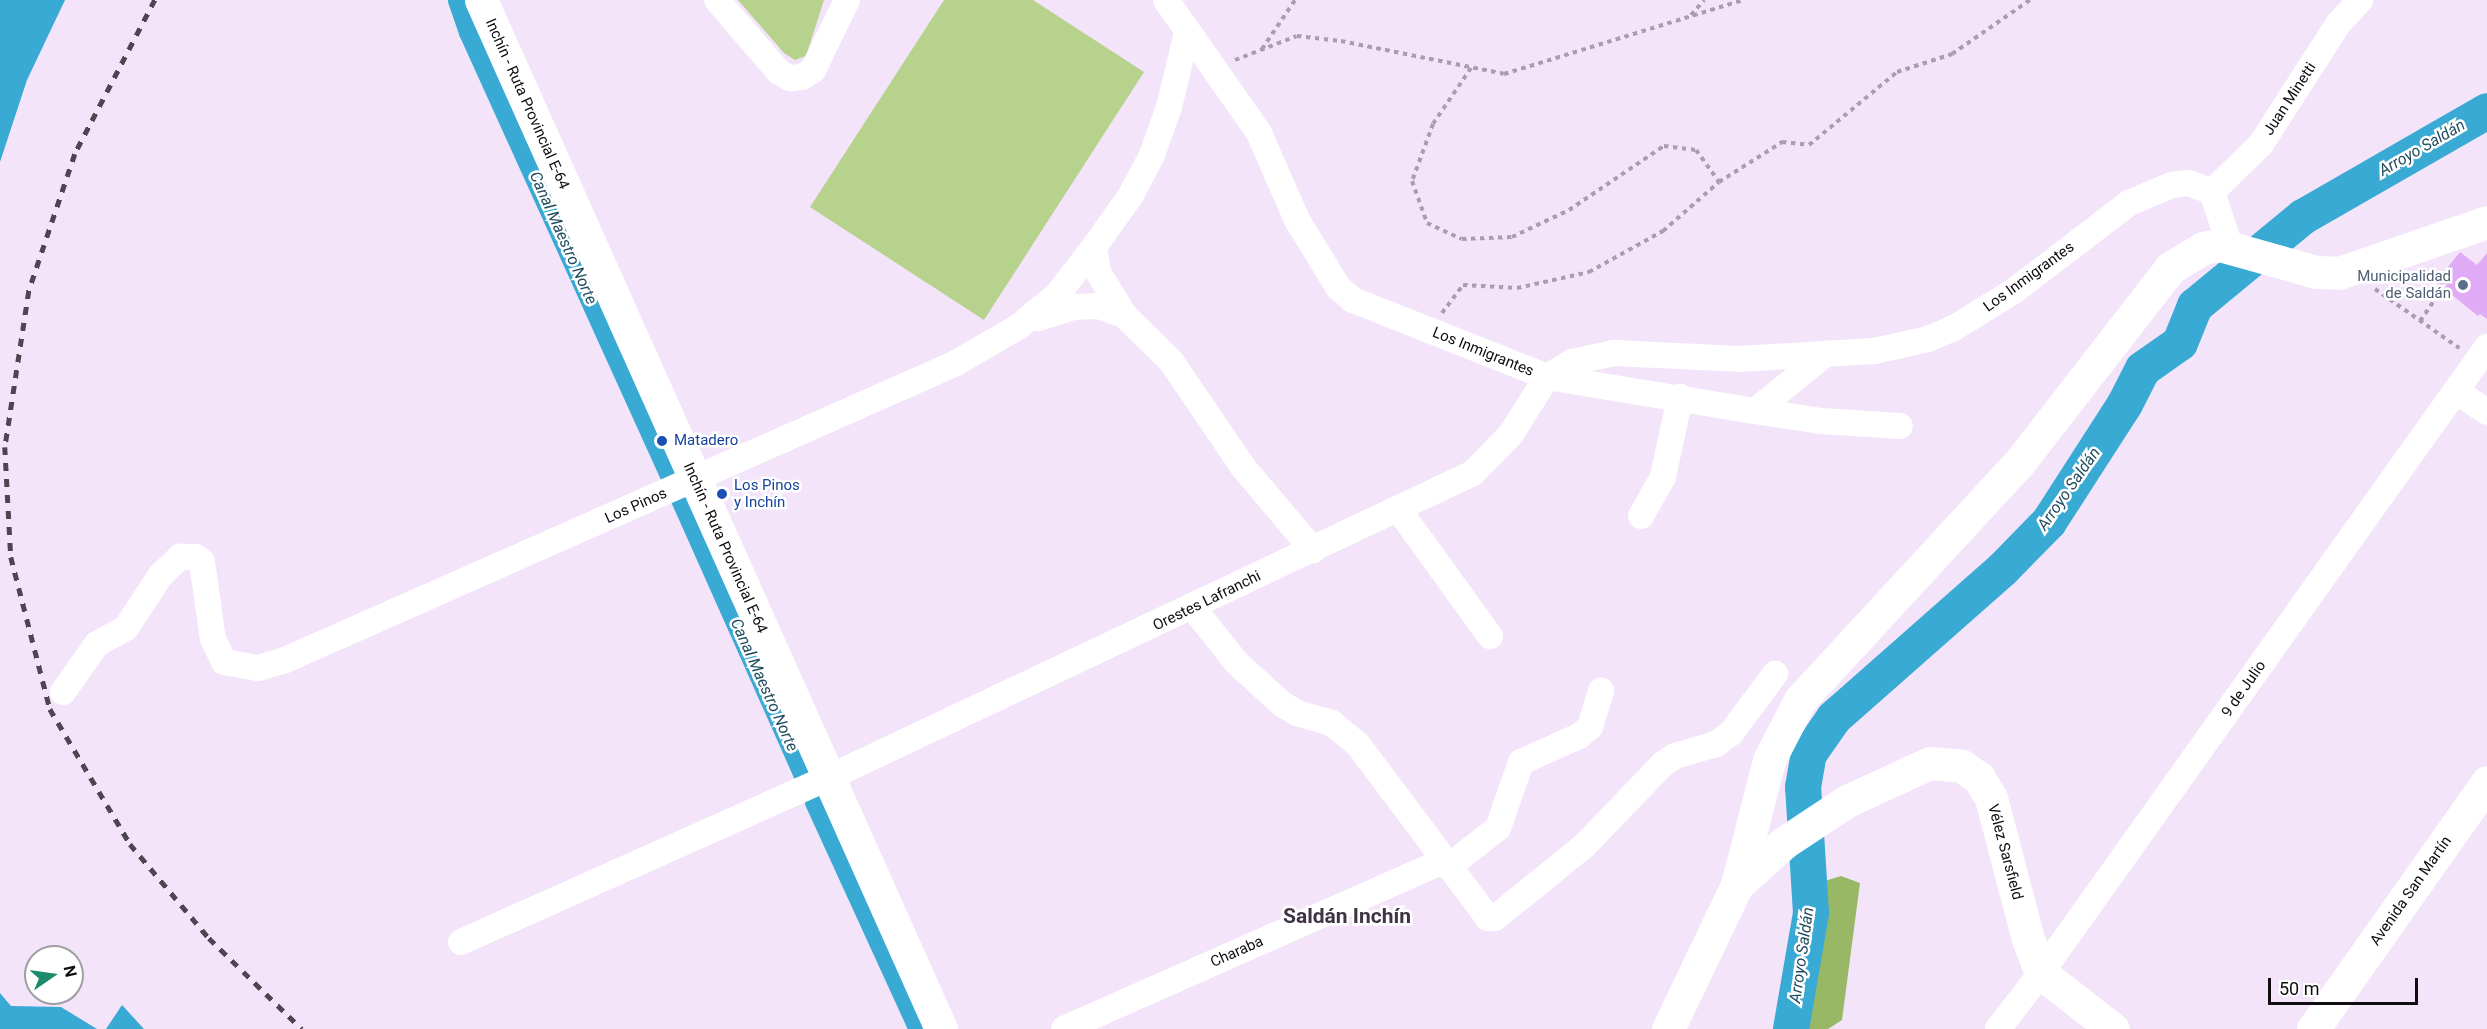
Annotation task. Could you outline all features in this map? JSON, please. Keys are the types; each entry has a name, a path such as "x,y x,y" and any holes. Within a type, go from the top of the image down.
{"main road":[{"name":"Inchín - Ruta Provincial E-64","path":"481,0 941,1029"},
{"path":"1668,1029 1737,885 1758,791 1778,739 1817,680 2019,464 2170,268 2202,248 2230,246 2328,274 2350,271 2487,222"},
{"name":"Vélez Sarsfield","path":"1737,885 1782,846 1847,801 1930,763 1962,766 1978,778 1991,798 2028,939 2042,973 2113,1029"},
{"name":"Avenida San Martín","path":"2313,1029 2487,782"},
{"path":"1753,819 1759,842 1769,849 1782,846"}],"street":[{"path":"717,0 779,72 790,78 802,77 813,70 847,0"},
{"name":"Los Inmigrantes","path":"1166,0 1258,133 1297,220 1338,287 1353,300 1547,377 1572,362 1614,353 1739,359 1902,346 1954,328 2014,291 2082,238 2155,190 2189,183 2212,192"},
{"name":"Juan Minetti","path":"2212,192 2261,144 2338,24 2360,0"},
{"name":"Los Pinos","path":"1018,327 1058,294 1131,195 1152,154 1169,107 1187,33"},
{"path":"2212,192 2230,246"},
{"path":"1094,247 1098,272 1124,315 1171,361 1243,467 1312,550"},
{"name":"Los Pinos","path":"63,692 97,644 126,628 160,576 180,557 196,557 202,562 213,639 224,662 258,668 283,660 695,480 956,363 1018,327 1054,310 1098,306 1124,315"},
{"name":"9 de Julio","path":"1998,1029 2042,973 2487,347"},
{"path":"1755,411 1827,353"},
{"path":"1547,377 1821,421 1900,426"},
{"name":"Orestes Lafranchi","path":"461,942 828,778 1194,609 1484,466 1529,409 1547,377"},
{"path":"2456,391 2487,412"},
{"path":"1641,516 1663,477 1680,397"},
{"path":"1398,509 1490,636"},
{"path":"1194,609 1237,663 1282,704 1297,713 1332,723 1359,746 1488,918 1495,918 1585,845 1663,764 1675,756 1716,744 1731,733 1775,674"},
{"name":"Charaba","path":"1064,1029 1446,864 1498,828 1521,762 1580,736 1590,727 1601,691"}],"path":[{"path":"1262,49 1294,0"},
{"path":"1690,16 1704,0"},
{"path":"1215,68 1297,36 1341,41 1504,74 1743,0"},
{"path":"1428,330 1463,285 1517,288 1589,272 1663,231 1719,182 1782,142 1809,146 1897,72 1952,54 2030,0"},
{"path":"1471,68 1433,124 1412,180 1427,224 1462,239 1512,237 1569,210 1664,146 1696,150 1719,182"},
{"path":"2420,321 2443,288"},
{"path":"2388,298 2437,333"}],"green space":[{"path":"738,0 824,0 806,56 795,60 784,53"},
{"path":"944,0 1033,0 1144,72 984,320 810,207"},
{"path":"1841,876 1860,883 1842,1020 1828,1029 1794,1029 1815,884"}],"water":[{"path":"0,0 65,0 27,80 0,162"},
{"path":"0,993 11,1006 61,1007 97,1029 0,1029"},
{"path":"122,1005 144,1029 106,1029"}],"building":[{"name":"Municipalidad de Saldán","path":"2460,252 2477,265 2487,253 2487,319 2480,314 2478,316 2436,282"}],"waterway":[{"name":"Canal Maestro Norte","path":"458,0 469,32 670,476"},
{"name":"Arroyo Saldán","path":"1791,1029 1811,913 1803,787 1809,754 1834,718 2003,569 2049,522 2125,404 2143,369 2180,343 2195,306 2303,217 2487,111"},
{"name":"Canal Maestro Norte","path":"681,499 803,773"},
{"name":"Canal Maestro Norte","path":"815,802 919,1029"}],"railway":[{"path":"155,0 75,154 29,291 5,447 11,557 50,709 130,844 209,938 302,1029"}],"place":[{"name":"Municipalidad de Saldán","path":"2463,285"},
{"name":"Matadero","path":"662,441"},
{"name":"Los Pinos y Inchín","path":"722,494"}],"district":[{"name":"Saldán Inchín","path":"1347,916"}]}
